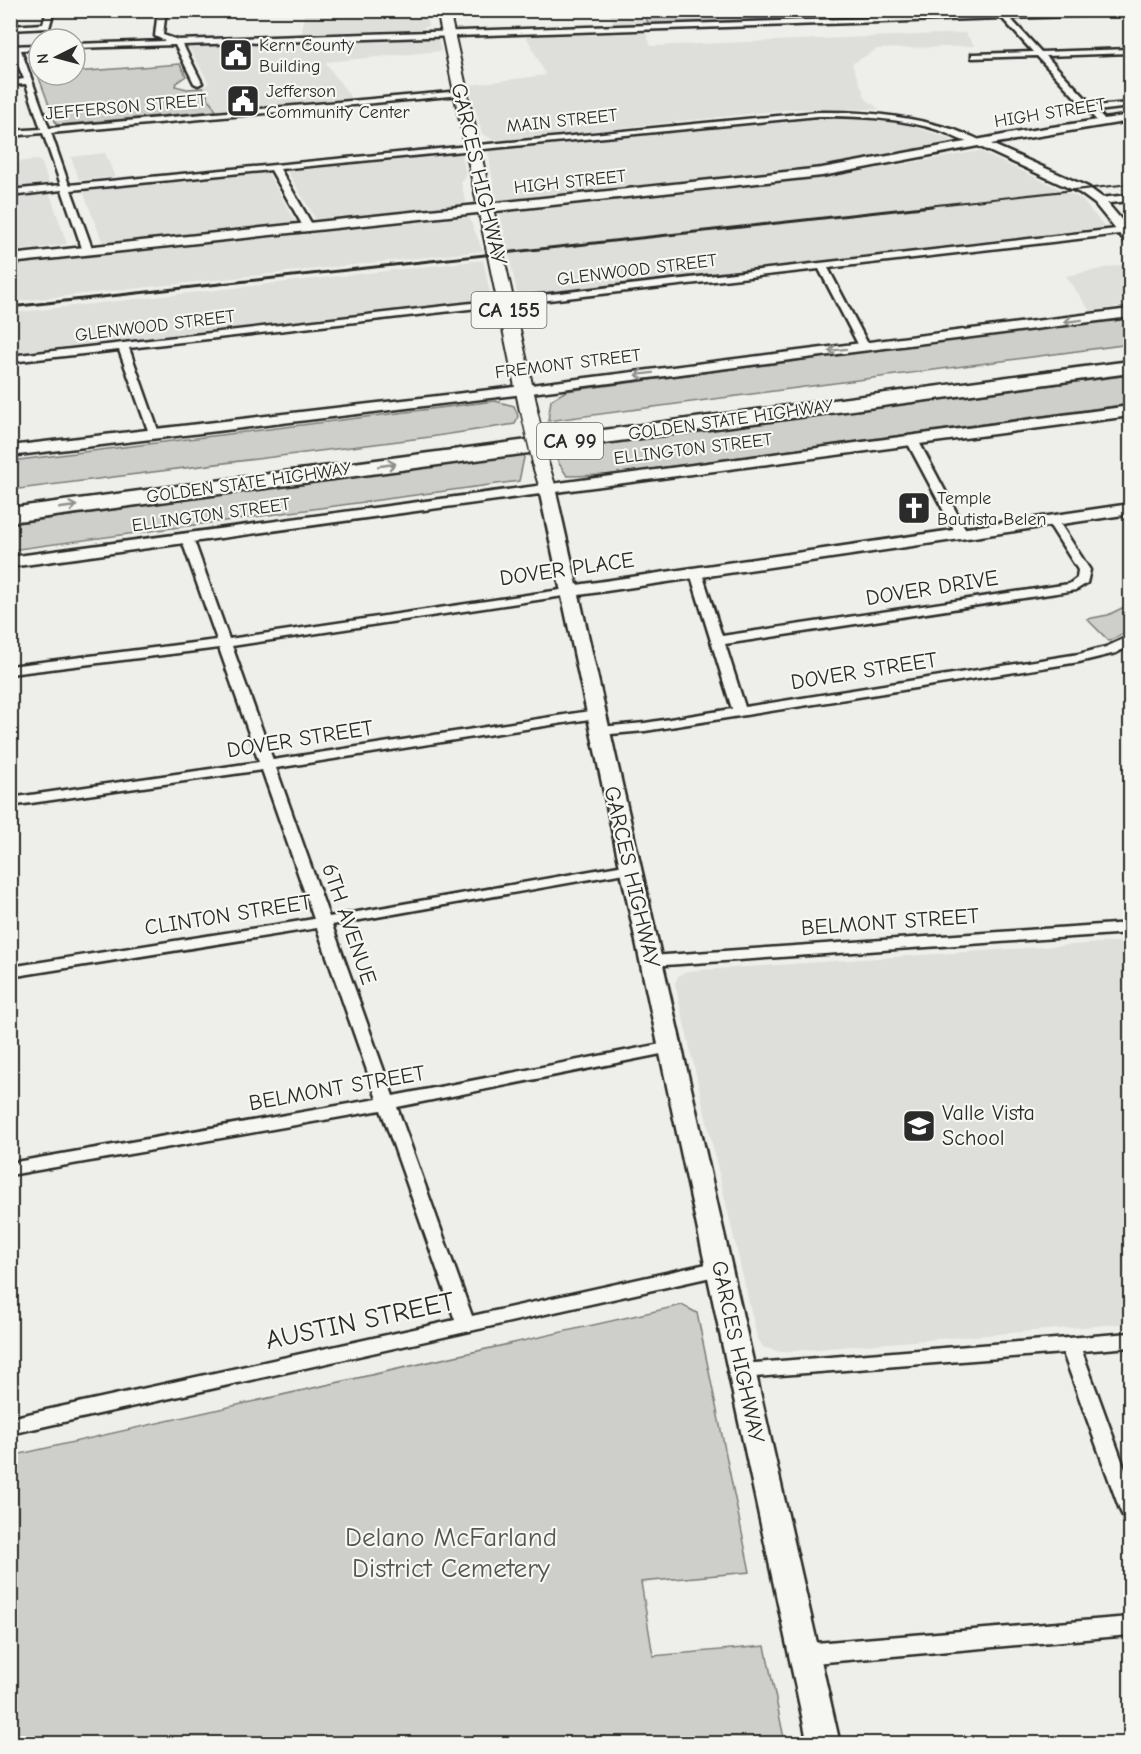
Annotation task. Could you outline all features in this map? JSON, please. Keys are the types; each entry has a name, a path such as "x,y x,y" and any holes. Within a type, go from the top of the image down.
{"highway":[{"name":"GOLDEN STATE HIGHWAY","path":"10,497 1131,354"},
{"name":"GOLDEN STATE HIGHWAY","path":"10,515 1131,367"}],"main road":[{"name":"GARCES HIGHWAY","path":"442,10 507,302 523,390 570,591 824,1743"},
{"name":"HIGH STREET","path":"10,259 822,172 1131,118"},
{"name":"MAIN STREET","path":"980,143 1075,185 1099,201 1128,235"},
{"name":"FREMONT STREET","path":"10,451 523,390 1131,313"},
{"name":"ELLINGTON STREET","path":"10,562 1131,411"},
{"name":"DOVER PLACE","path":"570,591 1131,509"}],"street":[{"path":"10,28 46,26 51,10"},
{"path":"162,10 159,36 178,43 198,83"},
{"path":"87,46 1127,13 1131,18"},
{"path":"1005,17 1103,122"},
{"path":"14,48 27,79"},
{"path":"975,56 1131,51"},
{"path":"10,83 27,81"},
{"path":"30,87 88,251"},
{"name":"JEFFERSON STREET","path":"10,134 460,93"},
{"path":"1091,109 1131,105"},
{"name":"MAIN STREET","path":"10,193 793,116 843,114 887,116 950,130 980,143"},
{"path":"274,167 309,228"},
{"path":"1099,201 1131,198"},
{"name":"GLENWOOD STREET","path":"10,359 822,266 1128,235"},
{"path":"822,266 864,346"},
{"path":"123,346 154,433"},
{"path":"912,440 962,534"},
{"name":"DOVER DRIVE","path":"717,642 1072,587 1083,580 1084,570 1053,521"},
{"name":"6TH AVENUE","path":"188,538 466,1325"},
{"path":"696,573 740,712"},
{"name":"DOVER PLACE","path":"10,670 225,642 570,591"},
{"name":"DOVER STREET","path":"10,802 598,722 645,728 1079,658 1111,650 1131,640"},
{"name":"CLINTON STREET","path":"10,972 325,922 630,868"},
{"name":"BELMONT STREET","path":"651,961 1131,928"},
{"name":"BELMONT STREET","path":"10,1169 387,1103 671,1047"},
{"name":"AUSTIN STREET","path":"10,1426 720,1268"},
{"path":"742,1371 1131,1340"},
{"path":"1070,1346 1131,1510"},
{"path":"803,1654 1131,1626"}],"shaded area":[{"path":"304,11 425,11 428,26 417,30 302,33"},
{"path":"608,11 642,11 649,24 614,24"},
{"path":"646,33 651,46 965,33 975,46 877,49 852,64 866,99 879,109 795,109 510,140 492,139 482,134 469,85 546,75 526,36"},
{"path":"438,39 441,51 325,62 352,99 216,111 203,88 209,83 189,48 196,46"},
{"path":"852,118 905,124 952,139 946,143 815,168 496,202 488,150 788,120"},
{"path":"979,151 1081,199 1105,227 518,297 500,213 858,172"},
{"path":"105,153 115,177 79,180 71,157"},
{"path":"462,154 466,176 461,182 466,203 464,205 322,221 315,218 287,171"},
{"path":"38,160 42,163 49,184 11,188 11,162"},
{"path":"268,173 296,223 103,243 83,191"},
{"path":"50,194 67,244 11,252 11,198"},
{"path":"469,217 483,251 11,302 11,265"},
{"path":"483,260 491,298 11,353 11,313"},
{"path":"1130,263 1130,305 1090,311 1066,276"},
{"name":"Valle Vista School","path":"1130,941 1130,1323 780,1352 763,1347 757,1337 675,984 678,976 687,971"}],"green space":[{"path":"642,11 1049,11 649,24"},
{"path":"180,64 186,76 175,86 187,89 203,88 216,111 56,124 42,87 87,87 87,71"},
{"path":"1130,317 1130,344 548,421 551,400 566,391"},
{"path":"1130,375 1130,404 609,475 567,476 558,462 556,450"},
{"path":"495,401 514,406 518,416 515,424 430,437 11,490 11,461"},
{"path":"525,453 519,481 11,550 10,524"},
{"path":"1130,604 1130,630 1109,641 1087,619 1108,615"},
{"name":"Delano McFarland District Cemetery","path":"682,1305 697,1313 750,1572 641,1582 653,1656 765,1646 785,1743 11,1743 11,1456"}],"railway":[{"path":"918,207 1130,184"},
{"path":"10,307 932,206"}],"place":[{"name":"Kern County Building","path":"236,55"},
{"name":"Jefferson Community Center","path":"243,101"},
{"name":"Temple Bautista Belen","path":"914,508"},
{"name":"Valle Vista School","path":"919,1126"}]}
